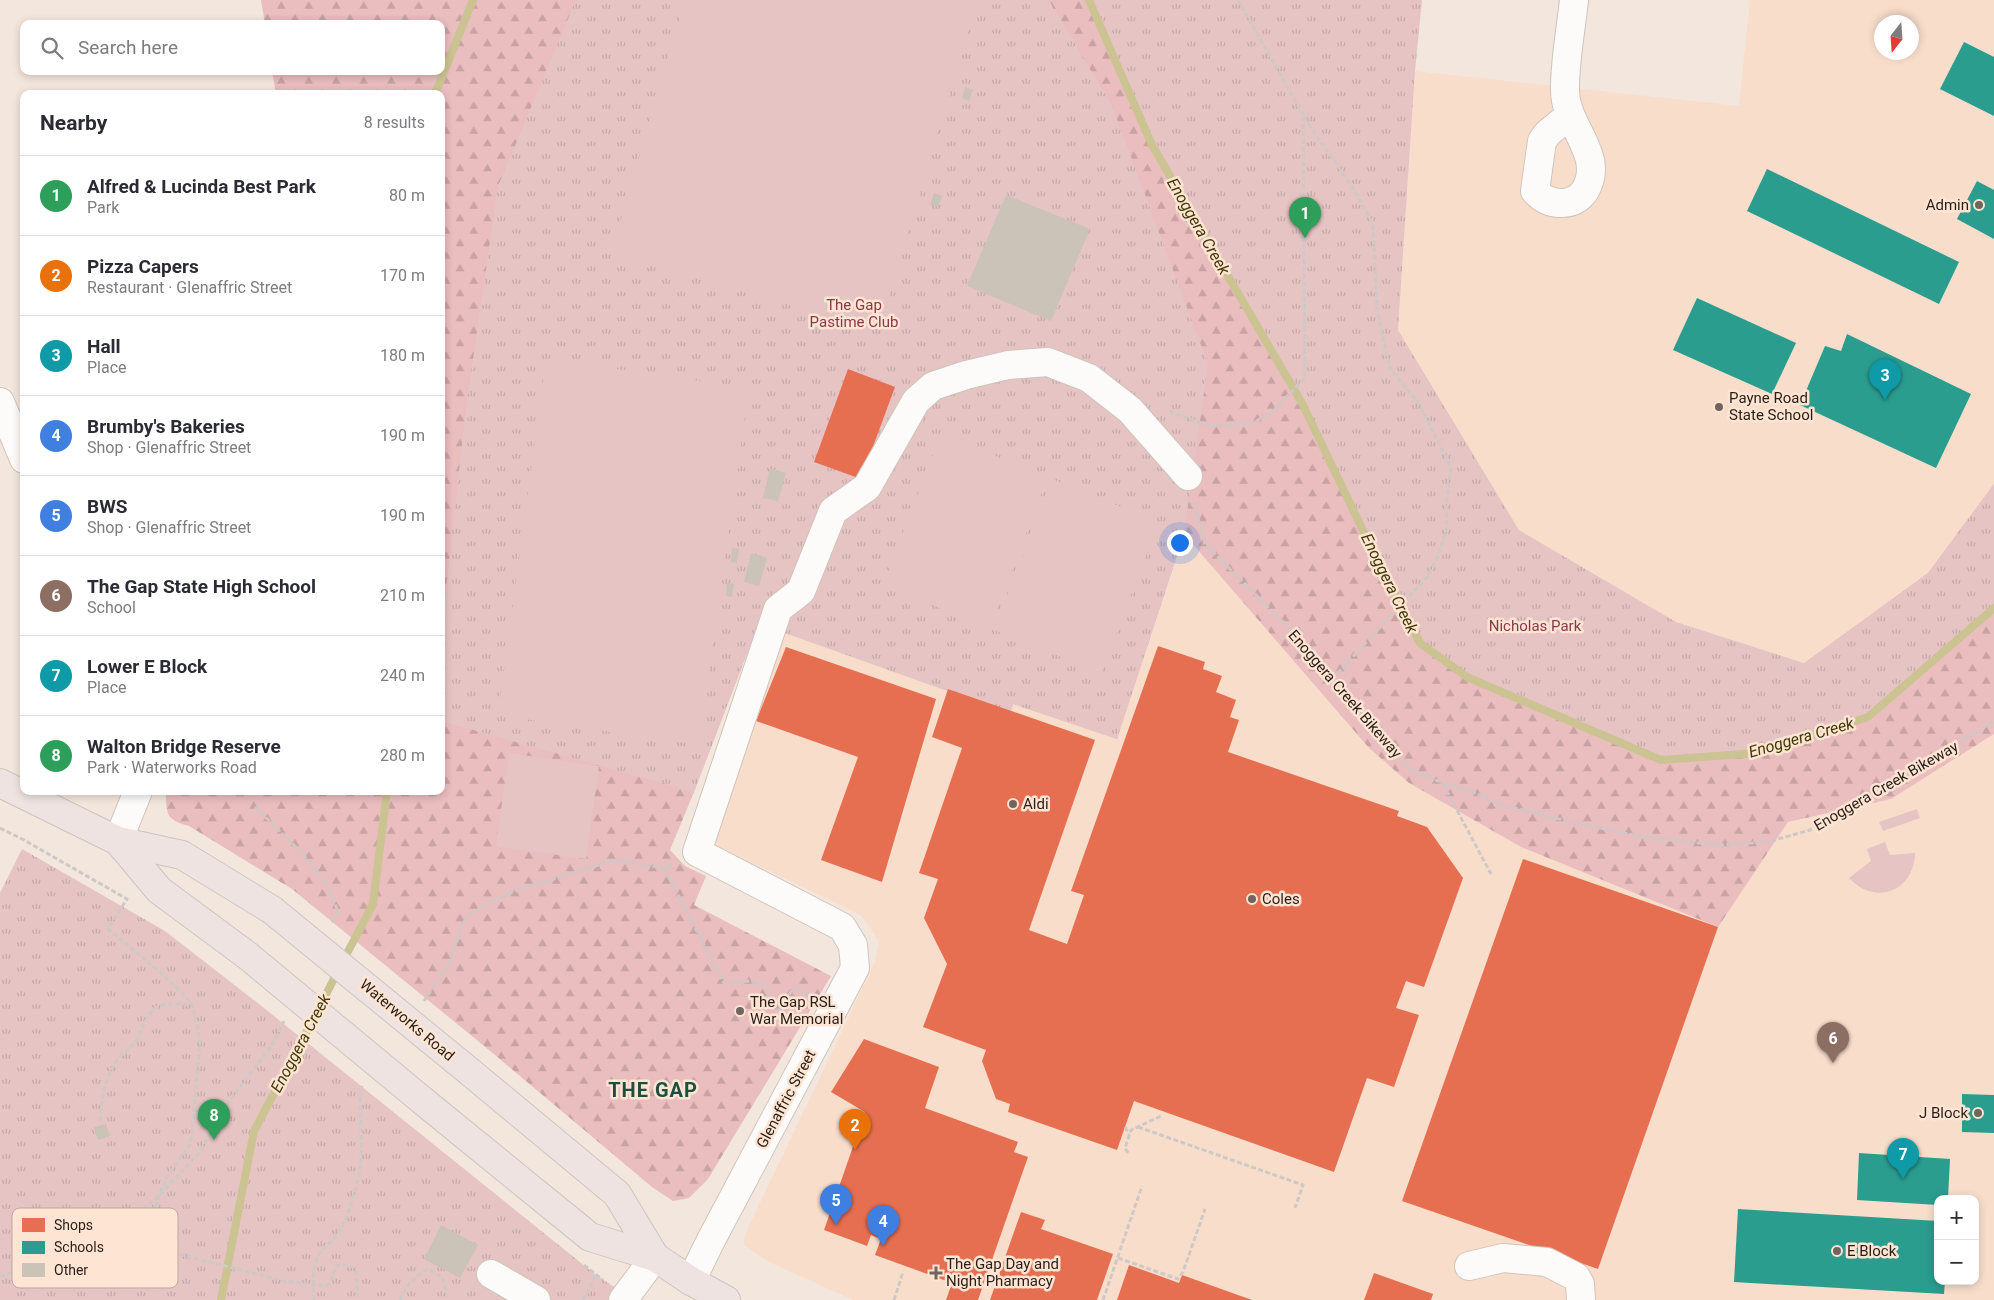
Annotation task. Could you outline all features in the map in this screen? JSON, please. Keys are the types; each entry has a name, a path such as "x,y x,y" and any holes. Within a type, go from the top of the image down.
{"main road":[{"name":"Waterworks Road","path":"0,783 20,793"},
{"name":"Waterworks Road","path":"24,795 118,841 182,855 272,910 616,1194 655,1257"},
{"name":"Waterworks Road","path":"118,841 159,890 248,956 590,1237 655,1257 691,1281 726,1300"}],"street":[{"path":"1567,102 1574,0"},
{"path":"697,852 778,609 801,591 833,511 866,487 916,402 933,386 966,375 1008,365 1048,362 1089,378 1127,407 1188,476"},
{"path":"0,403 20,450"},
{"path":"118,841 136,795"},
{"name":"Glenaffric Street","path":"691,1281 855,968 854,945 842,927 697,852"},
{"path":"623,1300 655,1257"},
{"path":"1469,1266 1503,1258 1547,1262 1576,1277 1580,1284 1581,1300"},
{"path":"491,1274 536,1300"}],"path":[{"path":"1238,0 1303,115 1355,191 1373,224 1377,310 1390,369 1418,402 1451,467 1446,508 1447,527 1438,556 1427,577 1334,678"},
{"path":"1168,411 1210,426 1253,423 1273,411 1305,378 1303,115"},
{"name":"Enoggera Creek Bikeway","path":"1188,476 1205,544 1310,649 1389,750 1414,771 1443,784 1473,792 1499,804 1571,822 1648,838 1720,845 1767,842 1810,830 1890,785 1994,721"},
{"path":"1443,784 1491,874"},
{"path":"255,807 301,852 327,885 338,911 330,928"},
{"path":"0,828 102,883 127,899 108,929 162,973 192,1005 200,1042 191,1143 168,1175 158,1197 157,1208"},
{"path":"419,1007 431,992 450,960 466,918 490,902 518,890 615,860 664,868 697,852"},
{"path":"664,868 724,983 750,981 767,987 769,1007 782,1011 793,987 834,1008"},
{"path":"100,1121 102,1092 106,1079 116,1062 135,1042 148,1017 157,1007 172,1004 192,1005"},
{"path":"144,1208 158,1197 199,1153 231,1098 271,1047 288,1013"},
{"path":"314,1300 314,1266 321,1249 336,1236 347,1214 360,1173 361,1128 359,1111 364,1080"},
{"path":"1128,1154 1125,1148 1131,1130 1161,1116"},
{"path":"1125,1127 1129,1135"},
{"path":"1138,1127 1303,1185 1295,1208"},
{"path":"1103,1300 1142,1186"},
{"path":"1118,1258 1178,1279 1205,1209"},
{"path":"178,1252 182,1256 283,1281 326,1286 330,1283 336,1266 345,1264 354,1267 356,1271 358,1300"},
{"path":"400,1300 407,1285 416,1276 428,1269 442,1278 448,1300"},
{"path":"894,1300 903,1272"},
{"path":"583,1300 596,1275"}],"shaded area":[{"name":"Payne Road State School","path":"1750,0 1994,0 1994,484 1928,573 1805,663 1676,622 1519,530 1398,330 1415,71 1739,106"},
{"path":"1184,534 1369,748 1409,783 1521,847 1717,927 1788,822 1891,799 1994,734 1994,1300 853,1300 767,1261 744,1245 744,1239 875,962 879,941 862,916 716,845 710,838 779,631 947,691 948,689 1011,710 1013,704 1117,739"}],"green space":[{"path":"261,0 1089,0 1152,145 1303,405 1367,539 1420,643 1467,677 1661,760 1805,663 1928,573 1994,484 1994,734 1891,799 1788,822 1718,927 1521,847 1409,783 1369,748 1184,534 1117,739 1013,704 1011,711 948,689 762,614 670,850 685,866 706,876 694,905 831,976 708,1179 689,1198 673,1201 652,1187 489,1050 292,889 189,826 176,821 167,811 166,795 445,795 445,90 275,90 273,75 445,75 445,20 264,20"},
{"name":"The Gap Pastime Club","path":"576,0 1049,0 1112,106 1208,364 1184,534 1117,739 1013,704 1011,711 949,689 947,691 779,631 762,614 694,792 445,722 445,597 466,408 498,186"},
{"path":"685,0 977,0 880,328 611,253"},
{"name":"Nicholas Park","path":"1089,0 1422,0 1415,71 1398,330 1519,530 1676,622 1804,663 1928,573 1994,484 1994,608 1868,717 1757,753 1661,760 1467,677 1420,643 1367,539 1303,405 1152,145"},
{"path":"546,359 749,388 699,745 498,715"},
{"path":"941,434 1048,477 989,628 883,585"},
{"path":"1052,479 1159,522 1101,673 994,630"},
{"path":"509,753 599,766 586,859 496,846"},
{"path":"1917,809 1920,818 1883,831 1879,822"},
{"path":"1885,842 1890,855 1915,853 1913,866 1908,877 1901,885 1891,891 1881,893 1859,887 1849,878 1871,861 1867,849"},
{"path":"22,849 165,931 259,1004 596,1275 627,1295 624,1300 0,1300 0,893"}],"building: Shops":[{"path":"848,369 895,387 861,479 814,462"},
{"path":"1158,646 1205,662 1203,669 1222,676 1216,692 1236,700 1230,717 1239,720 1228,752 1399,811 1397,816 1427,827 1463,878 1424,987 1406,981 1396,1008 1419,1015 1394,1087 1367,1078 1334,1172 1134,1101 1117,1150 1008,1112 1010,1104 996,1099 982,1061 986,1050 923,1027 947,964 924,918 938,879 919,873 962,748 932,737 948,689 1095,740 1029,930 1067,944 1084,895 1071,891"},
{"path":"786,647 936,699 882,882 821,860 858,757 756,721"},
{"path":"1523,859 1718,927 1598,1269 1402,1201"},
{"path":"864,1039 939,1067 925,1108 1018,1142 1014,1152 1028,1157 978,1300 946,1300 952,1283 875,1255 881,1239 871,1235 867,1246 824,1230 865,1112 831,1092"},
{"path":"1021,1212 1045,1220 1041,1229 1113,1254 1097,1300 990,1300"},
{"path":"1129,1265 1179,1283 1182,1275 1252,1300 1117,1300"},
{"path":"1374,1273 1433,1294 1431,1300 1364,1300"}],"building: Schools":[{"path":"1964,42 1994,57 1994,116 1940,89"},
{"path":"1767,169 1959,262 1939,304 1747,211"},
{"name":"Admin","path":"1977,181 1994,190 1994,239 1957,219"},
{"path":"1697,298 1796,343 1772,394 1673,350"},
{"path":"1847,334 1971,394 1936,468 1800,405 1825,346 1841,351"},
{"name":"J Block","path":"1962,1094 1994,1095 1994,1133 1962,1132"},
{"path":"1859,1153 1950,1159 1948,1195 1934,1195 1934,1205 1857,1200"},
{"name":"E Block","path":"1738,1209 1934,1221 1934,1285 1945,1285 1944,1294 1734,1282"}],"building: Other":[{"path":"965,87 973,90 969,101 962,98"},
{"path":"934,193 942,196 938,207 930,205"},
{"path":"1006,195 1090,229 1051,321 967,286"},
{"path":"770,468 786,473 778,501 763,498"},
{"path":"732,548 739,549 737,563 731,562"},
{"path":"751,553 767,558 759,586 744,582"},
{"path":"727,583 734,584 732,597 726,596"},
{"path":"106,1124 110,1136 98,1140 94,1127"},
{"path":"441,1225 478,1245 460,1278 424,1259"}],"waterway":[{"name":"Enoggera Creek","path":"445,69 473,0"},
{"name":"Enoggera Creek","path":"1089,0 1152,145 1303,405 1367,539 1420,643 1467,677 1661,760 1757,753 1868,717 1994,608"},
{"name":"Enoggera Creek","path":"437,90 443,75"},
{"name":"Enoggera Creek","path":"343,961 373,904 387,795"},
{"name":"Enoggera Creek","path":"319,1008 338,971"},
{"name":"Enoggera Creek","path":"221,1300 254,1131 314,1018"}],"place":[{"name":"Admin","path":"1979,205"},
{"name":"Alfred & Lucinda Best Park","path":"1305,238"},
{"name":"Hall","path":"1885,400"},
{"name":"Payne Road State School","path":"1719,407"},
{"name":"Aldi","path":"1013,804"},
{"name":"Coles","path":"1252,899"},
{"name":"The Gap RSL War Memorial","path":"740,1011"},
{"name":"The Gap State High School","path":"1833,1063"},
{"name":"J Block","path":"1978,1113"},
{"name":"Walton Bridge Reserve","path":"214,1140"},
{"name":"Pizza Capers","path":"855,1150"},
{"name":"Lower E Block","path":"1903,1179"},
{"name":"BWS","path":"836,1225"},
{"name":"Brumby's Bakeries","path":"883,1246"},
{"name":"E Block","path":"1837,1251"},
{"name":"The Gap Day and Night Pharmacy","path":"936,1273"}],"district":[{"name":"THE GAP","path":"653,1090"}]}
